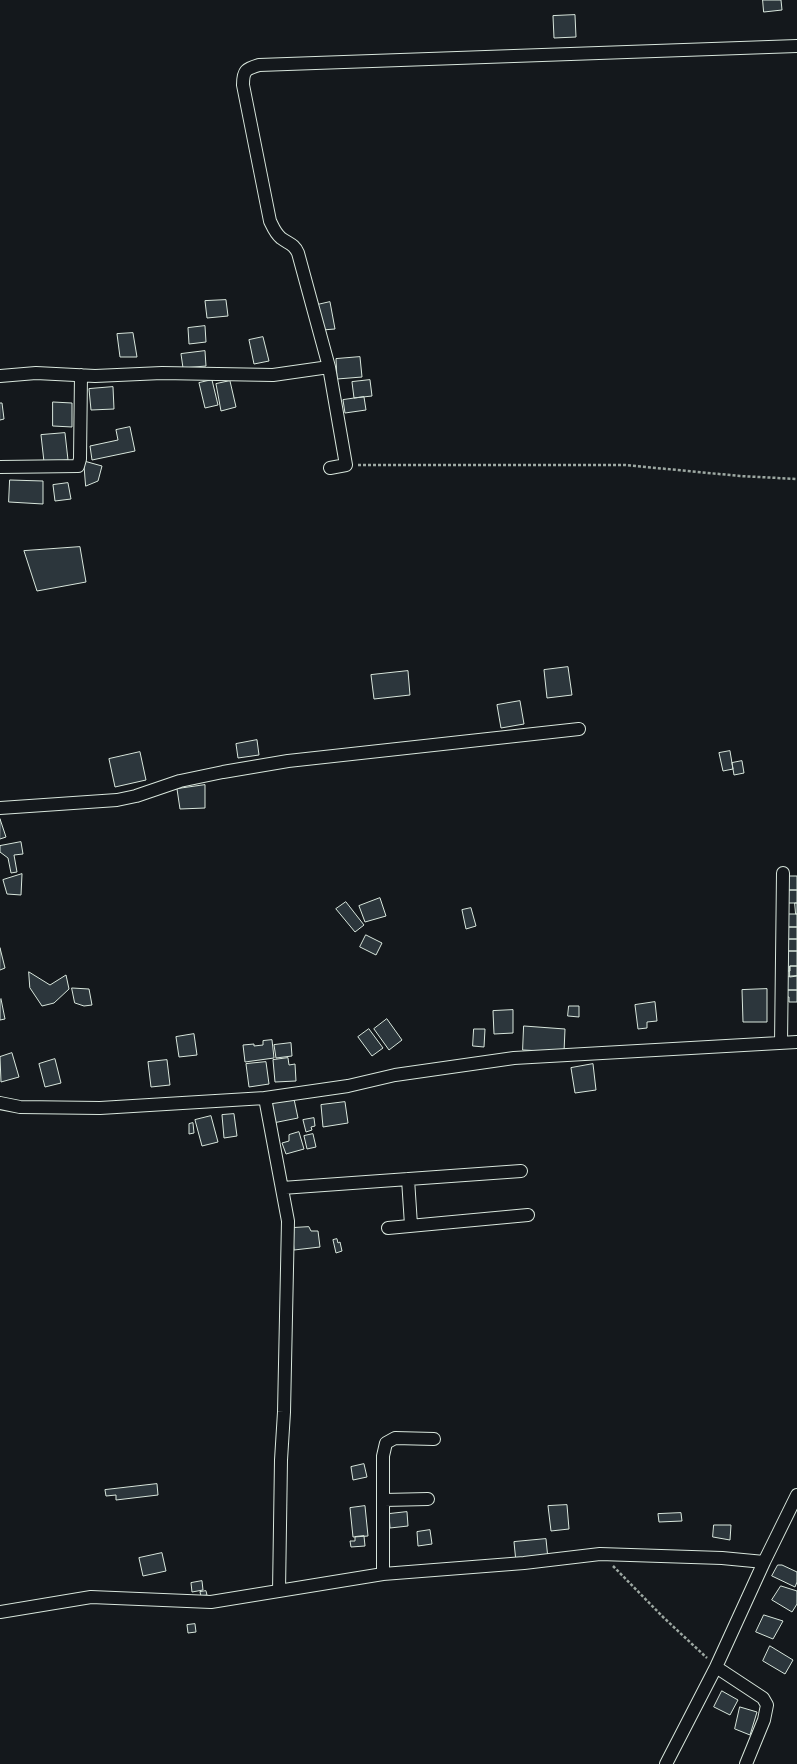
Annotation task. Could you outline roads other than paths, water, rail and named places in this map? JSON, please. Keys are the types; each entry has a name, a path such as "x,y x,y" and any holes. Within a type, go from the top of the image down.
{"street":[{"path":"330,468 346,465 329,367 295,246 282,238 274,230 270,221 243,85 243,75 246,71 259,65 797,46"},
{"path":"0,376 36,373 81,375 162,373 273,375 329,367"},
{"path":"0,467 78,466 80,459 81,375"},
{"path":"0,808 117,800 136,796 180,781 288,761 579,729"},
{"path":"781,1043 783,874"},
{"path":"0,1103 20,1107 100,1108 265,1098 348,1086 395,1076 514,1058 797,1042"},
{"path":"265,1098 288,1221 284,1412 281,1460 279,1592"},
{"path":"282,1188 521,1171"},
{"path":"408,1179 411,1225"},
{"path":"388,1228 528,1214"},
{"path":"383,1574 383,1456 386,1443 395,1438 434,1439"},
{"path":"666,1764 716,1667 764,1562 797,1495"},
{"path":"384,1500 428,1500"},
{"path":"0,1612 92,1597 212,1602 383,1574 524,1563 600,1554 722,1558 764,1562"},
{"path":"716,1667 763,1698 767,1705 764,1720 746,1764"}]}
